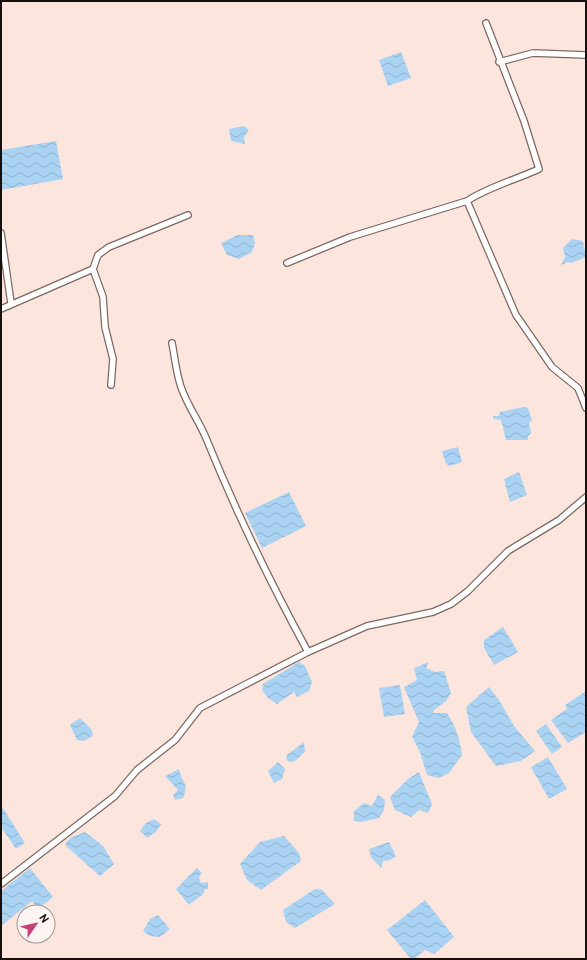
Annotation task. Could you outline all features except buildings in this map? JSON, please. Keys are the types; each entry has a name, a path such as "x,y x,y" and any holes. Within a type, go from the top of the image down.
{"street":[{"path":"287,263 350,237 466,201 481,192 497,187 539,169 524,121 499,62 486,23"},
{"path":"499,62 533,53 586,55"},
{"path":"466,201 516,315 552,367 578,388 586,408"},
{"path":"111,385 114,359 105,327 103,297 93,269 98,255 109,247 188,215"},
{"path":"1,233 11,303"},
{"path":"1,309 11,303 93,269"},
{"path":"172,343 176,362 175,368 182,388 205,436 227,490 247,528 270,581 308,652"},
{"path":"1,884 115,796 137,770 175,740 200,708 308,652 367,626 433,612 451,604 468,590 508,551 559,520 586,497"}],"water":[{"path":"401,52 411,78 388,86 379,60"},
{"path":"244,126 249,130 244,137 245,144 231,141 229,129"},
{"path":"56,141 63,179 1,190 1,150"},
{"path":"238,235 253,235 255,243 252,252 239,259 227,255 221,243"},
{"path":"572,239 583,241 586,257 561,265 565,257 563,248"},
{"path":"524,407 528,408 532,420 529,423 531,433 528,436 528,440 506,440 501,420 494,419 493,416 499,416 500,412"},
{"path":"458,447 462,462 450,466 446,464 442,451"},
{"path":"519,472 527,495 510,502 504,479"},
{"path":"289,492 306,526 262,548 245,513"},
{"path":"503,627 518,652 494,665 484,648 484,640"},
{"path":"299,662 305,666 312,682 309,691 297,697 294,692 277,704 268,698 262,690 263,684"},
{"path":"429,662 426,668 435,672 444,671 451,693 446,701 434,710 433,713 447,713 457,733 462,755 449,773 439,778 427,775 420,752 412,736 419,722 404,687 417,680 414,668"},
{"path":"400,685 405,714 384,717 379,688"},
{"path":"489,687 499,700 514,726 535,751 521,761 496,766 471,732 466,707"},
{"path":"586,691 586,732 568,743 551,720 567,709 565,705"},
{"path":"80,718 92,730 93,735 84,741 77,740 70,725"},
{"path":"546,724 562,747 552,754 536,731"},
{"path":"304,742 305,752 295,761 289,762 286,759 287,755"},
{"path":"548,757 567,789 549,799 531,767"},
{"path":"278,762 285,769 282,779 274,783 268,771"},
{"path":"179,769 186,789 183,798 175,800 173,795 178,790 165,776"},
{"path":"419,772 432,804 428,813 419,810 411,817 395,810 390,797 408,779"},
{"path":"378,795 385,800 384,810 379,818 361,822 354,821 354,811 364,803 372,806"},
{"path":"1,805 25,843 16,849 1,827"},
{"path":"154,819 161,824 156,832 147,838 140,831 146,823"},
{"path":"85,832 103,846 114,864 100,876 65,845 70,838"},
{"path":"284,836 299,853 301,861 261,890 247,880 240,864 260,842"},
{"path":"389,842 396,856 390,860 383,861 381,868 371,857 369,849"},
{"path":"30,868 53,897 44,904 34,904 32,901 28,904 16,904 16,914 1,926 1,891"},
{"path":"197,868 202,873 199,877 201,883 208,882 208,889 205,889 203,894 189,905 176,889"},
{"path":"315,889 322,890 335,904 295,928 286,922 283,910"},
{"path":"425,900 454,937 434,954 425,950 414,959 411,959 387,930"},
{"path":"158,915 170,929 160,937 150,936 143,931 150,919"}]}
